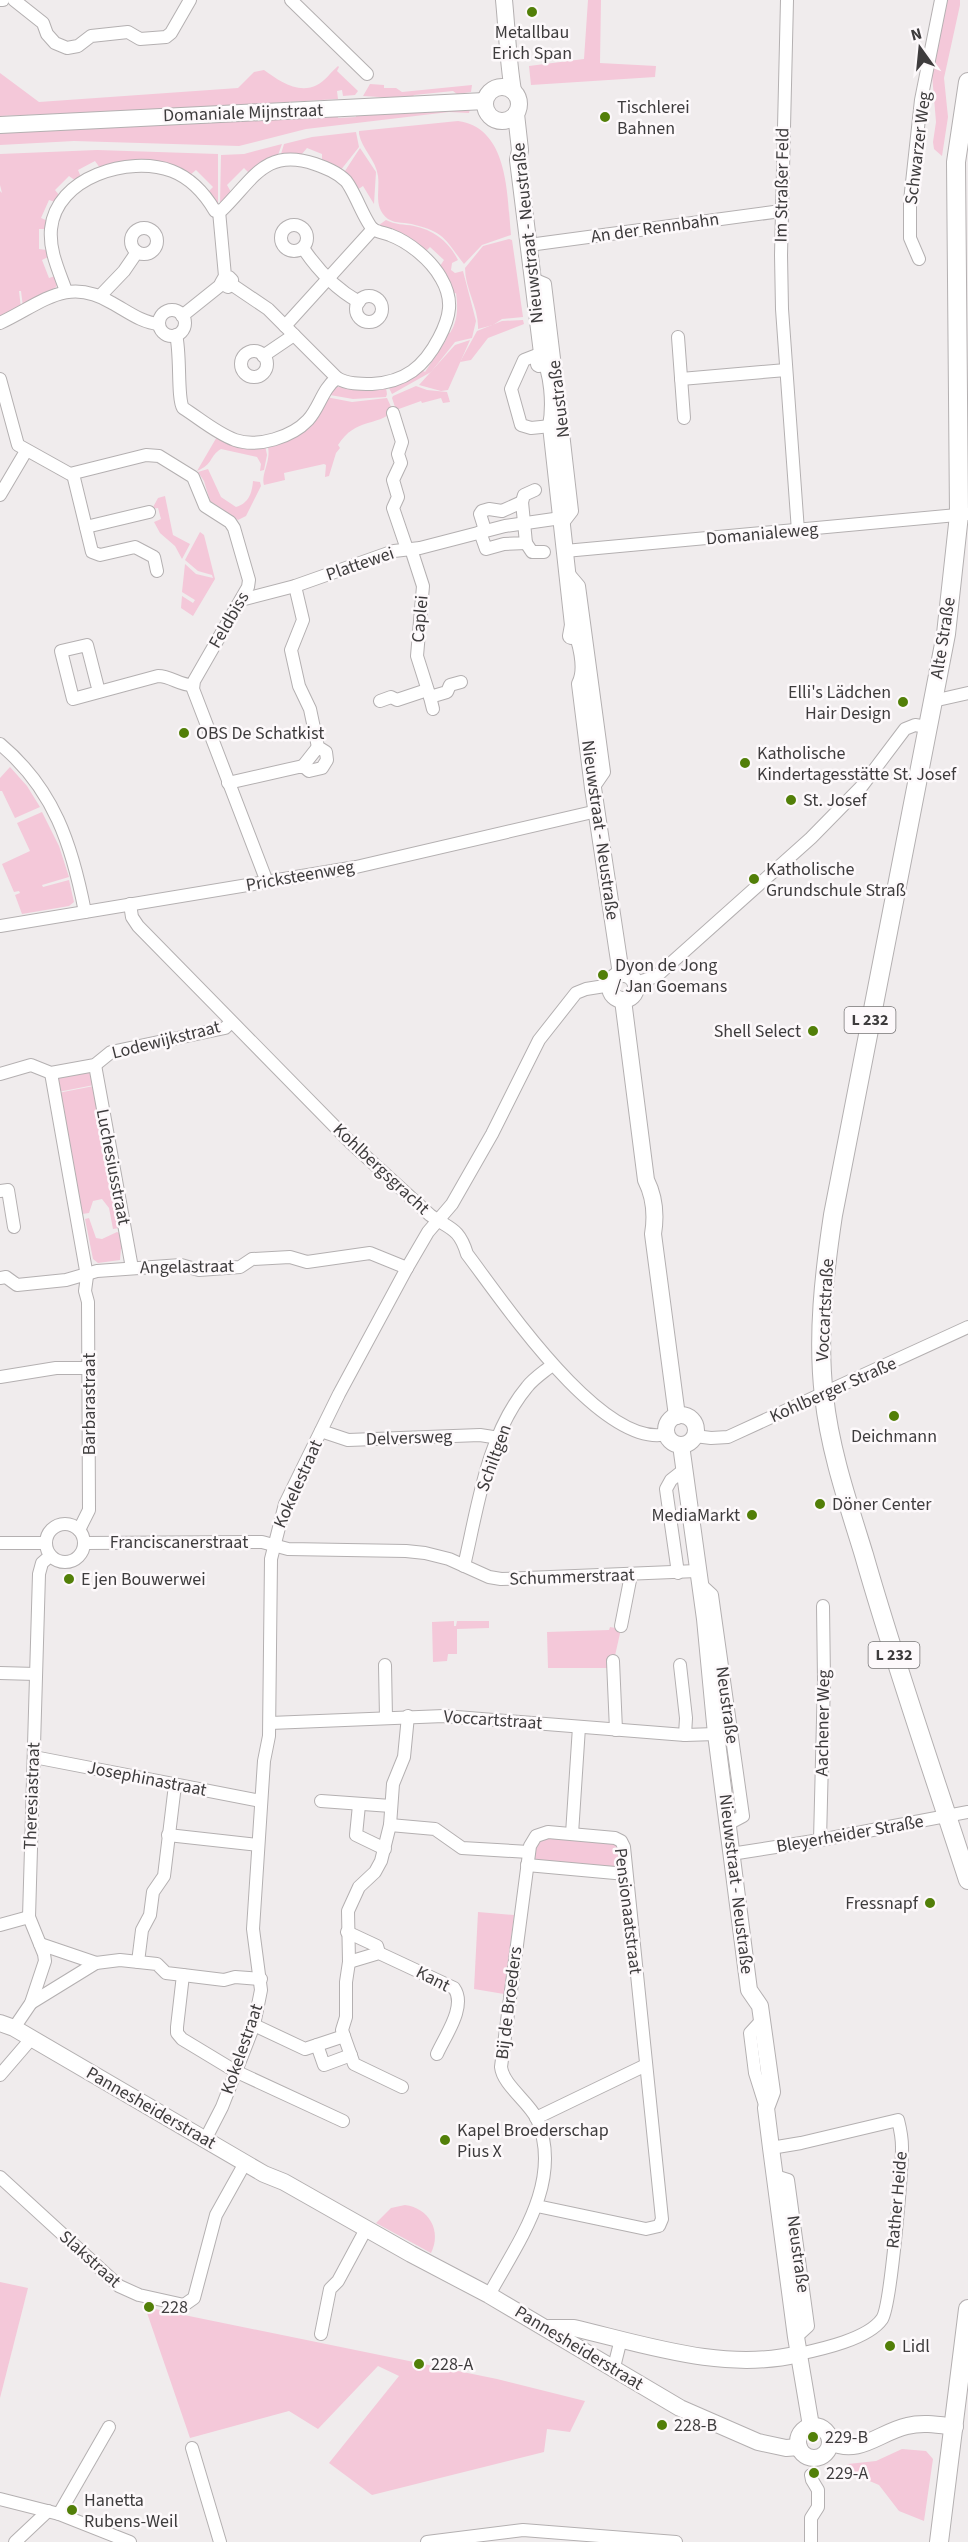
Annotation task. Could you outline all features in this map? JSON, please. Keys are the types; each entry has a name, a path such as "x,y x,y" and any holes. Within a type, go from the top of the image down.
{"main road":[{"name":"Alte Straße","path":"927,727 946,634 964,515 956,180 958,143 968,81"},
{"name":"Voccartstraße","path":"927,727 860,1070 829,1245 822,1304 824,1395 837,1467 880,1609 968,1880"},
{"path":"939,2542 968,2309"}],"street":[{"path":"14,0 43,23 47,34 55,43 67,48 78,46 91,36 128,32 140,39 166,37 171,33 190,0"},
{"path":"291,0 367,74"},
{"path":"501,121 510,119 516,114 519,103 506,89 502,68 508,56 504,0"},
{"name":"Im Straßer Feld","path":"787,0 781,211 782,309 798,531"},
{"name":"Schwarzer Weg","path":"919,259 910,238 910,201 921,100 941,0"},
{"path":"506,89 489,93 485,101 488,113 501,121 518,160"},
{"name":"Domaniale Mijnstraat","path":"0,125 187,114 357,109 464,100 485,101"},
{"name":"Nieuwstraat - Neustraße","path":"516,114 520,150 518,160 542,353"},
{"path":"219,211 256,174 276,161 295,158 330,169 351,188 373,229 391,235 406,244 438,273 448,296 448,319 424,362 410,374 386,383 360,384 337,378 268,309 226,281"},
{"path":"66,291 52,251 51,227 62,200 78,185 100,172 132,167 163,168 194,185 215,211 219,211"},
{"path":"219,211 226,281"},
{"name":"An der Rennbahn","path":"529,245 781,211"},
{"path":"263,356 290,331 329,278 373,229"},
{"path":"303,248 314,264 346,295 359,302"},
{"path":"100,296 124,271 137,252"},
{"name":"Neustraße","path":"533,279 545,284 572,511 561,521"},
{"path":"182,316 226,281"},
{"path":"0,324 66,291 79,290 100,296 147,322 159,324"},
{"path":"167,311 177,311 182,316 184,326 176,335 164,333 159,324 160,317 167,311"},
{"path":"176,335 180,348 180,404 234,440 263,441 297,429 314,412 327,386 337,378"},
{"path":"678,337 684,418"},
{"path":"542,353 524,360 511,389 521,425 531,428 550,426 568,572 579,586 604,772 593,788"},
{"name":"Neustraße","path":"542,353 547,362 553,414 550,426"},
{"path":"681,379 786,370"},
{"path":"1,386 18,445 61,471 73,474 93,553 100,555 135,547 154,557 157,571"},
{"name":"Caplei","path":"393,414 402,442 398,454 401,463 393,480 398,496 393,508 423,586 417,656 430,699"},
{"path":"0,435 14,433"},
{"path":"0,495 26,451"},
{"name":"Feldbiss","path":"73,474 146,455 159,456 193,477 204,506 232,525 247,574 248,587 193,685"},
{"path":"535,490 524,495 522,502 526,543 532,552 544,552"},
{"path":"522,502 502,511 489,509 480,514 486,549 504,544 526,543"},
{"path":"86,527 149,512"},
{"name":"Domanialeweg","path":"565,551 964,515"},
{"name":"Plattewei","path":"241,600 295,586 394,551 420,548 525,522 561,521"},
{"name":"Nieuwstraat - Neustraße","path":"568,572 575,678 580,684 616,980"},
{"path":"247,574 276,591"},
{"path":"228,783 303,766 309,771 322,768 327,759 326,752 318,747 310,709 299,687 291,650 303,620 295,586"},
{"path":"99,692 87,645 61,651 73,699 159,676 193,685 267,882"},
{"path":"380,701 391,698 397,700 430,699 447,692 450,686 461,682"},
{"path":"933,701 968,693"},
{"path":"636,983 660,973 811,838 862,786 905,729 915,725 927,727"},
{"path":"0,744 36,781 64,829 78,875 85,912"},
{"name":"Pricksteenweg","path":"0,926 356,867 597,812"},
{"name":"Kohlbergsgracht","path":"130,904 132,917 138,926 351,1143 438,1221 450,1225 464,1244 468,1254 552,1365 594,1403 621,1423 641,1434 652,1436 667,1434"},
{"path":"623,1000 613,995 616,980 629,976 636,983"},
{"name":"Kokelestraat","path":"205,2140 222,2107 254,2025 261,1979 253,1929 264,1761 270,1723 269,1605 273,1544 285,1504 407,1268 428,1232 447,1212 492,1134 539,1040 576,993 616,980"},
{"path":"623,1000 634,995 636,983"},
{"path":"623,1000 646,1180 651,1189 653,1204 653,1234 677,1416"},
{"name":"Lodewijkstraat","path":"0,1074 31,1065 51,1073 95,1065 111,1052 225,1028 231,1022"},
{"name":"Luchesiusstraat","path":"95,1065 132,1268"},
{"path":"51,1073 87,1276"},
{"path":"0,1191 8,1190 14,1227"},
{"name":"Angelastraat","path":"0,1278 6,1277 17,1285 66,1280 87,1276 97,1271 181,1265 199,1270 240,1267 252,1259 290,1257 307,1262 370,1253 407,1268"},
{"name":"Barbarastraat","path":"79,1530 89,1510 88,1302 85,1291 87,1276"},
{"name":"Kohlberger Straße","path":"695,1436 728,1437 824,1395 968,1327"},
{"name":"Schiltgen","path":"464,1566 486,1471 499,1438 517,1402 528,1386 552,1365"},
{"path":"0,1377 56,1368 88,1368"},
{"path":"677,1416 686,1416 693,1421 695,1436 692,1442 681,1446 673,1442 667,1434 668,1424 677,1416"},
{"name":"Delversweg","path":"321,1431 348,1440 473,1435 499,1438"},
{"name":"Nieuwstraat - Neustraße","path":"681,1446 749,1990 760,2006 772,2092 766,2108 796,2337 812,2426"},
{"path":"678,1573 666,1489 671,1479 685,1469"},
{"path":"69,1525 79,1530 85,1542 82,1553 75,1559 60,1561 50,1556 45,1543 49,1532 58,1526 69,1525"},
{"name":"Franciscanerstraat","path":"85,1542 262,1542 273,1544"},
{"path":"0,1543 45,1543"},
{"name":"Schummerstraat","path":"273,1544 288,1549 406,1551 449,1559 489,1577 501,1579 678,1573 698,1577"},
{"name":"Theresiastraat","path":"7,2025 31,2003 45,1961 29,1917 39,1569 50,1556"},
{"path":"621,1626 631,1575"},
{"name":"Neustraße","path":"698,1577 712,1594 743,1816 728,1824"},
{"name":"Aachener Weg","path":"820,1840 824,1680 823,1606"},
{"path":"614,1661 616,1730"},
{"path":"385,1665 386,1718"},
{"path":"680,1665 686,1718 685,1735"},
{"path":"0,1673 36,1674"},
{"path":"402,2087 354,2064 342,2030 346,2017 346,1982 349,1962 347,1932 350,1905 359,1887 375,1872 384,1849 390,1825 393,1784 404,1757 408,1716"},
{"name":"Voccartstraat","path":"270,1723 444,1716 685,1735 716,1734"},
{"path":"528,1858 532,1840 542,1833 572,1834 579,1727"},
{"name":"Josephinastraat","path":"34,1757 261,1801"},
{"path":"138,1962 142,1930 150,1915 153,1892 164,1876 175,1785"},
{"path":"321,1801 391,1806"},
{"path":"359,1805 356,1835 384,1849"},
{"name":"Bleyerheider Straße","path":"731,1854 968,1812"},
{"path":"390,1825 435,1829 462,1848 626,1874"},
{"name":"Pensionaatstraat","path":"537,2206 646,2229 659,2226 662,2219 623,1844 619,1839 572,1834"},
{"path":"168,1836 258,1845"},
{"name":"Bij de Broeders","path":"489,2295 537,2206 544,2165 542,2137 536,2118 504,2078 501,2067 528,1858"},
{"path":"0,1925 29,1917"},
{"name":"Kant","path":"347,1932 377,1946 379,1953 454,1988 459,1995 459,2005 437,2054"},
{"path":"40,1944 96,1963"},
{"path":"349,1962 379,1953"},
{"path":"31,2003 96,1963 120,1960 157,1964 166,1972 183,1975 224,1980 235,1977 261,1979"},
{"path":"183,1975 177,2033 182,2039 235,2071 343,2121"},
{"name":"Pannesheiderstraat","path":"7,2025 264,2174 284,2182 547,2328 680,2408 712,2424 758,2442 786,2448 799,2447"},
{"path":"254,2025 305,2049 344,2036"},
{"path":"0,2075 31,2039"},
{"path":"317,2045 324,2065 351,2055"},
{"path":"536,2118 646,2065"},
{"name":"Rather Heide","path":"771,2148 898,2120 902,2143 902,2168 888,2294 882,2319 872,2328 838,2346 799,2354"},
{"name":"Slakstraat","path":"0,2177 119,2286 140,2295 184,2305 194,2298 216,2215 245,2163"},
{"path":"321,2334 330,2289 339,2281 366,2229"},
{"path":"547,2328 574,2328 724,2359 769,2360 799,2354"},
{"path":"614,2367 621,2339"},
{"path":"831,2442 826,2452 818,2458 805,2455 799,2447 800,2434 812,2426 825,2430 831,2442 841,2446 858,2446 909,2425 955,2427"},
{"path":"15,2542 53,2513 109,2427"},
{"path":"192,2448 219,2542"},
{"path":"811,2542 810,2518 818,2507 818,2490 812,2480 812,2475"},
{"path":"0,2499 53,2513 130,2542"},
{"path":"427,2542 523,2530 676,2542"}],"shaded area":[{"path":"588,0 601,0 600,63 656,66 655,77 531,85 529,66 584,59"},
{"path":"947,0 960,0 960,5 944,78 948,117 942,156 934,149 933,142 936,122 932,74"},
{"path":"338,66 337,71 358,91 355,95 343,96 342,90 337,91 338,99 0,116 0,73 39,102 238,88 254,72 264,70 289,85 310,88 322,82"},
{"path":"370,84 384,85 384,88 396,88 402,92 472,85 471,92 457,94 453,91 414,95 411,99 363,96"},
{"path":"470,109 469,113 449,112 306,129 239,146 74,141 0,145 0,133 338,116 338,118 356,117 356,114"},
{"path":"458,121 475,126 487,136 496,150 506,183 511,235 482,245 464,264 440,235 412,224 391,221 383,215 378,199 377,170 359,134 359,131"},
{"path":"356,132 359,147 340,171 322,161 322,154 307,148 301,155 281,154 284,144 312,137"},
{"path":"282,144 278,155 249,173 244,168 227,185 231,192 220,205 221,155 244,154"},
{"path":"360,148 376,172 374,204 363,186 357,190 343,174"},
{"path":"97,150 218,154 218,205 208,192 213,187 196,170 190,175 100,168 95,161 78,170 81,177 76,181 69,176 55,190 59,195 55,202 49,200 41,218 48,221 46,229 39,229 39,249 47,250 48,257 42,260 49,278 55,276 58,283 56,287 23,307 21,291 19,291 21,308 0,319 0,191 2,193 0,154"},
{"path":"386,220 428,230 450,248 458,260 452,263 451,270 455,273 463,271 476,321 472,338 455,342 431,372 392,394 389,388 404,383 422,370 425,372 446,340 443,338 453,328 457,304 456,293 453,294 440,266 444,260 430,247 425,252 379,225"},
{"path":"512,240 523,317 502,319 493,325 478,329 465,268 483,246"},
{"path":"523,320 524,324 488,338 471,360 460,362 477,331 502,321"},
{"path":"470,340 448,390 441,391 419,385 455,345"},
{"path":"416,386 427,390 447,392 450,402 443,403 441,398 422,403 421,401 396,410 393,396"},
{"path":"336,387 386,388 387,394 386,397 353,399 330,395 330,390"},
{"path":"326,397 352,402 387,398 393,411 387,416 359,426 345,436 338,445 340,448 336,453 329,476 325,477 326,465 324,464 284,473 285,480 264,485 268,447 278,442"},
{"path":"218,435 265,445 267,455 264,470 260,471 261,464 257,457 221,449 206,466 197,471"},
{"path":"208,469 221,497 236,507 249,497 253,481 260,482 261,486 246,516 238,520 210,501 204,481 198,472"},
{"path":"165,496 173,535 190,544 182,559 175,546 160,533 154,522 161,519 158,508 152,509 158,498"},
{"path":"200,532 204,535 215,579 193,616 181,608 182,596 193,603 195,600 182,592 185,564 196,574 213,578 212,575 198,571 185,560"},
{"path":"10,767 27,786 40,807 15,818 0,791 0,778"},
{"path":"42,812 59,846 69,877 42,885 43,887 69,880 74,902 69,906 22,914 15,895 20,893 19,891 14,892 2,864 30,851 17,823"},
{"path":"89,1072 94,1085 58,1092 57,1079 60,1076"},
{"path":"94,1086 119,1228 113,1229 109,1208 102,1199 93,1201 89,1213 82,1214 58,1093"},
{"path":"89,1218 96,1238 102,1239 117,1232 121,1234 124,1249 121,1249 120,1260 98,1263 93,1259 85,1219"},
{"path":"454,1621 454,1626 456,1626 457,1621 489,1621 489,1628 457,1629 457,1654 448,1654 447,1661 433,1662 432,1622"},
{"path":"610,1627 621,1629 614,1660 608,1668 548,1668 547,1632 609,1630"},
{"path":"543,1836 610,1841 619,1845 622,1870 532,1863 534,1847"},
{"path":"478,1912 514,1915 504,1994 474,1989"},
{"path":"405,2205 421,2211 431,2222 435,2237 431,2253 376,2223 391,2208"},
{"path":"0,2282 28,2288 0,2398"},
{"path":"145,2307 497,2379 585,2401 570,2432 547,2429 544,2452 372,2495 329,2463 399,2376 378,2366 318,2429 289,2411 190,2438"},
{"path":"902,2449 926,2451 933,2459 924,2521 899,2511 879,2485 841,2469 848,2464 876,2461"}],"place":[{"name":"Metallbau Erich Span","path":"532,12"},
{"name":"Tischlerei Bahnen","path":"605,117"},
{"name":"Elli's Lädchen Hair Design","path":"903,702"},
{"name":"OBS De Schatkist","path":"184,733"},
{"name":"Katholische Kindertagesstätte St. Josef","path":"745,763"},
{"name":"St. Josef","path":"791,800"},
{"name":"Katholische Grundschule Straß","path":"754,879"},
{"name":"Dyon de Jong / Jan Goemans","path":"603,975"},
{"name":"Shell Select","path":"813,1031"},
{"name":"Deichmann","path":"894,1416"},
{"name":"Döner Center","path":"820,1504"},
{"name":"MediaMarkt","path":"752,1515"},
{"name":"E jen Bouwerwei","path":"69,1579"},
{"name":"Fressnapf","path":"930,1903"},
{"name":"Kapel Broederschap Pius X","path":"445,2140"},
{"name":"228","path":"149,2307"},
{"name":"Lidl","path":"890,2346"},
{"name":"228-A","path":"419,2364"},
{"name":"228-B","path":"662,2425"},
{"name":"229-B","path":"813,2437"},
{"name":"229-A","path":"814,2473"},
{"name":"Hanetta Rubens-Weil","path":"72,2510"}]}
